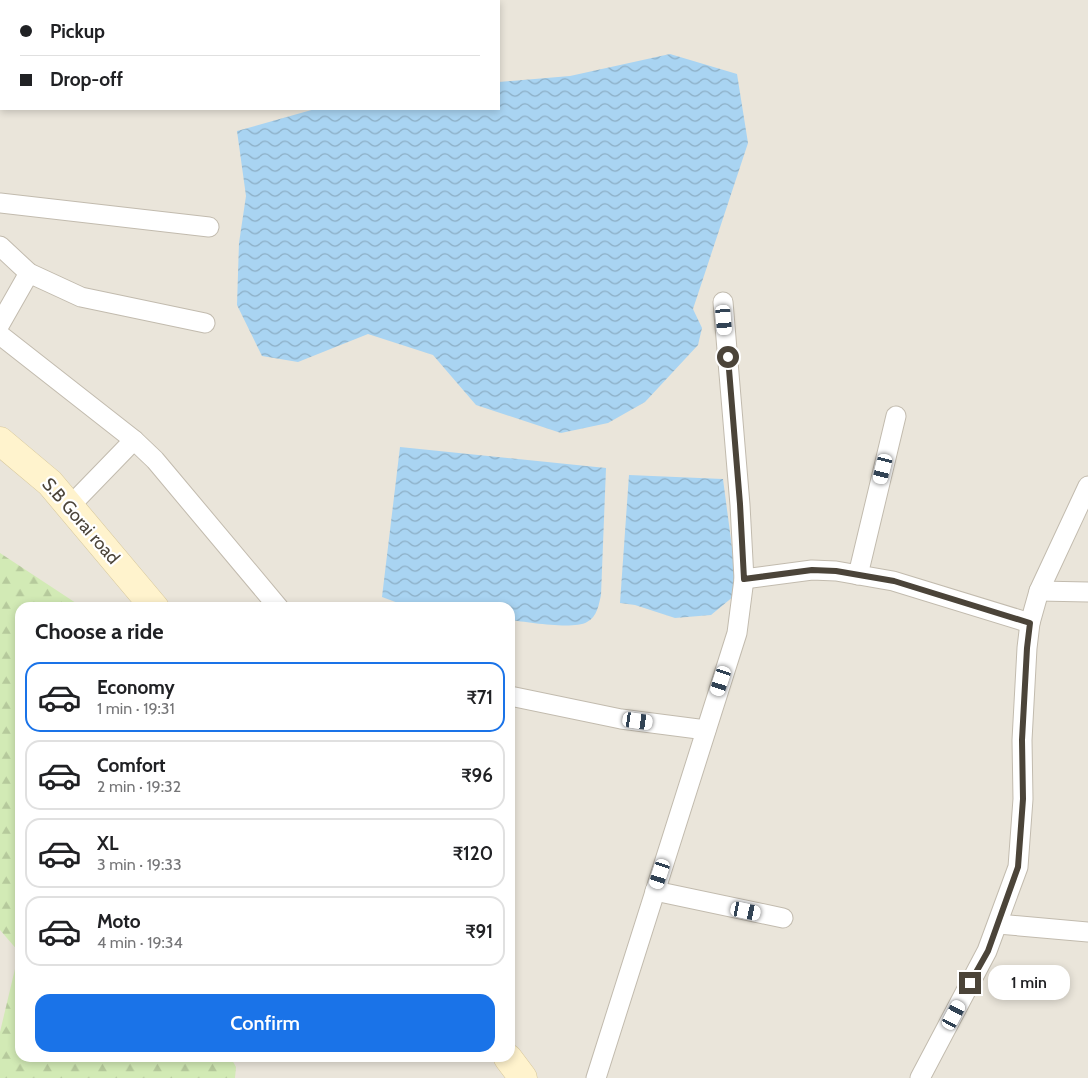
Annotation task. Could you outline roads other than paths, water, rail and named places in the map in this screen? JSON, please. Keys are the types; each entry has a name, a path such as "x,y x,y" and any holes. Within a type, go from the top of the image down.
{"street":[{"path":"0,203 209,227"},
{"path":"0,246 29,273 81,298 205,322"},
{"path":"0,324 29,273"},
{"path":"596,1078 737,633 744,579 740,504 723,302"},
{"path":"0,335 134,440 155,460 274,602"},
{"path":"858,576 896,416"},
{"path":"70,506 134,440"},
{"name":"S.B Gorai road","path":"0,441 50,482 150,602"},
{"path":"920,1078 988,951 1018,867 1023,799 1022,740 1030,623 1039,591 1088,486"},
{"path":"744,579 812,570 836,571 894,581 1030,623"},
{"path":"1039,591 1088,592"},
{"path":"515,697 621,719 706,730"},
{"path":"655,891 783,918"},
{"path":"998,924 1088,932"},
{"path":"511,1062 523,1078"}],"water":[{"path":"670,54 737,74 748,143 693,309 702,328 698,345 645,402 608,423 561,433 476,405 433,355 368,334 298,362 262,356 237,305 239,243 246,196 237,131 311,110 500,110 500,82 570,76"},
{"path":"400,447 606,468 601,595 597,610 587,622 571,625 550,625 515,621 515,602 396,602 382,597"},
{"path":"629,475 723,479 736,578 734,596 711,615 675,618 635,605 620,603"}]}
